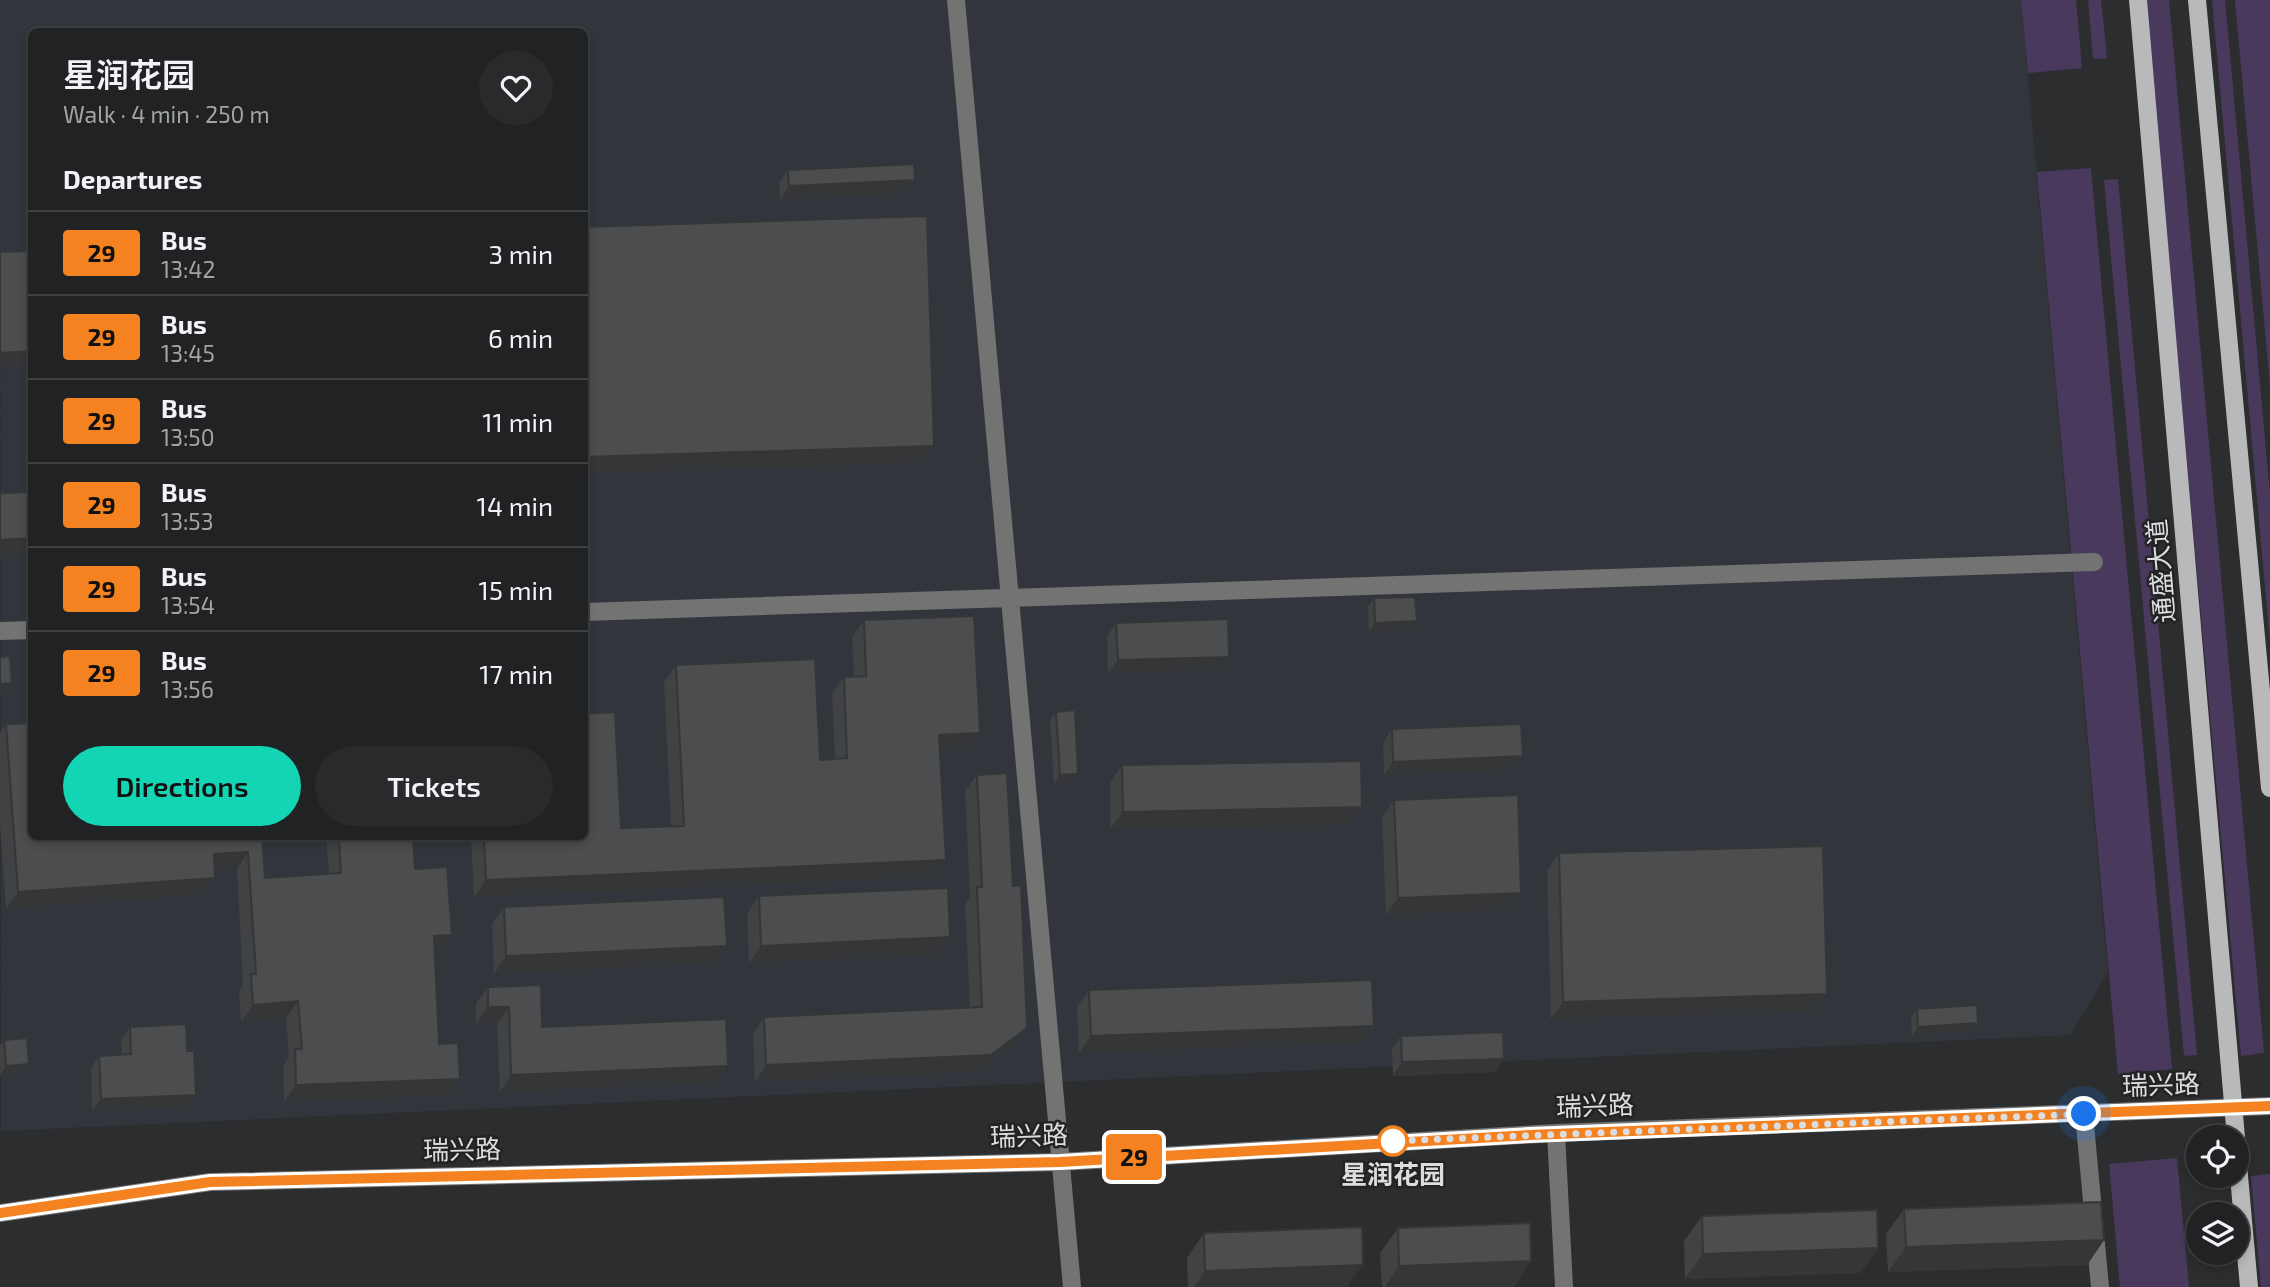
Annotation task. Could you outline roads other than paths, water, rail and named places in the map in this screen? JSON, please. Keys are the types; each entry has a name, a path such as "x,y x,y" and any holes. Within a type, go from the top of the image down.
{"main road":[{"name":"通盛大道","path":"2138,0 2235,1125"},
{"path":"2197,0 2270,788"},
{"path":"2240,1188 2249,1287"}],"street":[{"path":"956,0 1072,1287"},
{"path":"588,612 2094,562"},
{"path":"0,631 28,630"},
{"name":"瑞兴路","path":"0,1213 210,1182 1060,1162 1556,1133 2270,1106"},
{"path":"2084,1114 2100,1287"},
{"path":"1556,1133 1564,1287"}],"place":[{"name":"星润花园","path":"1393,1141"}]}
